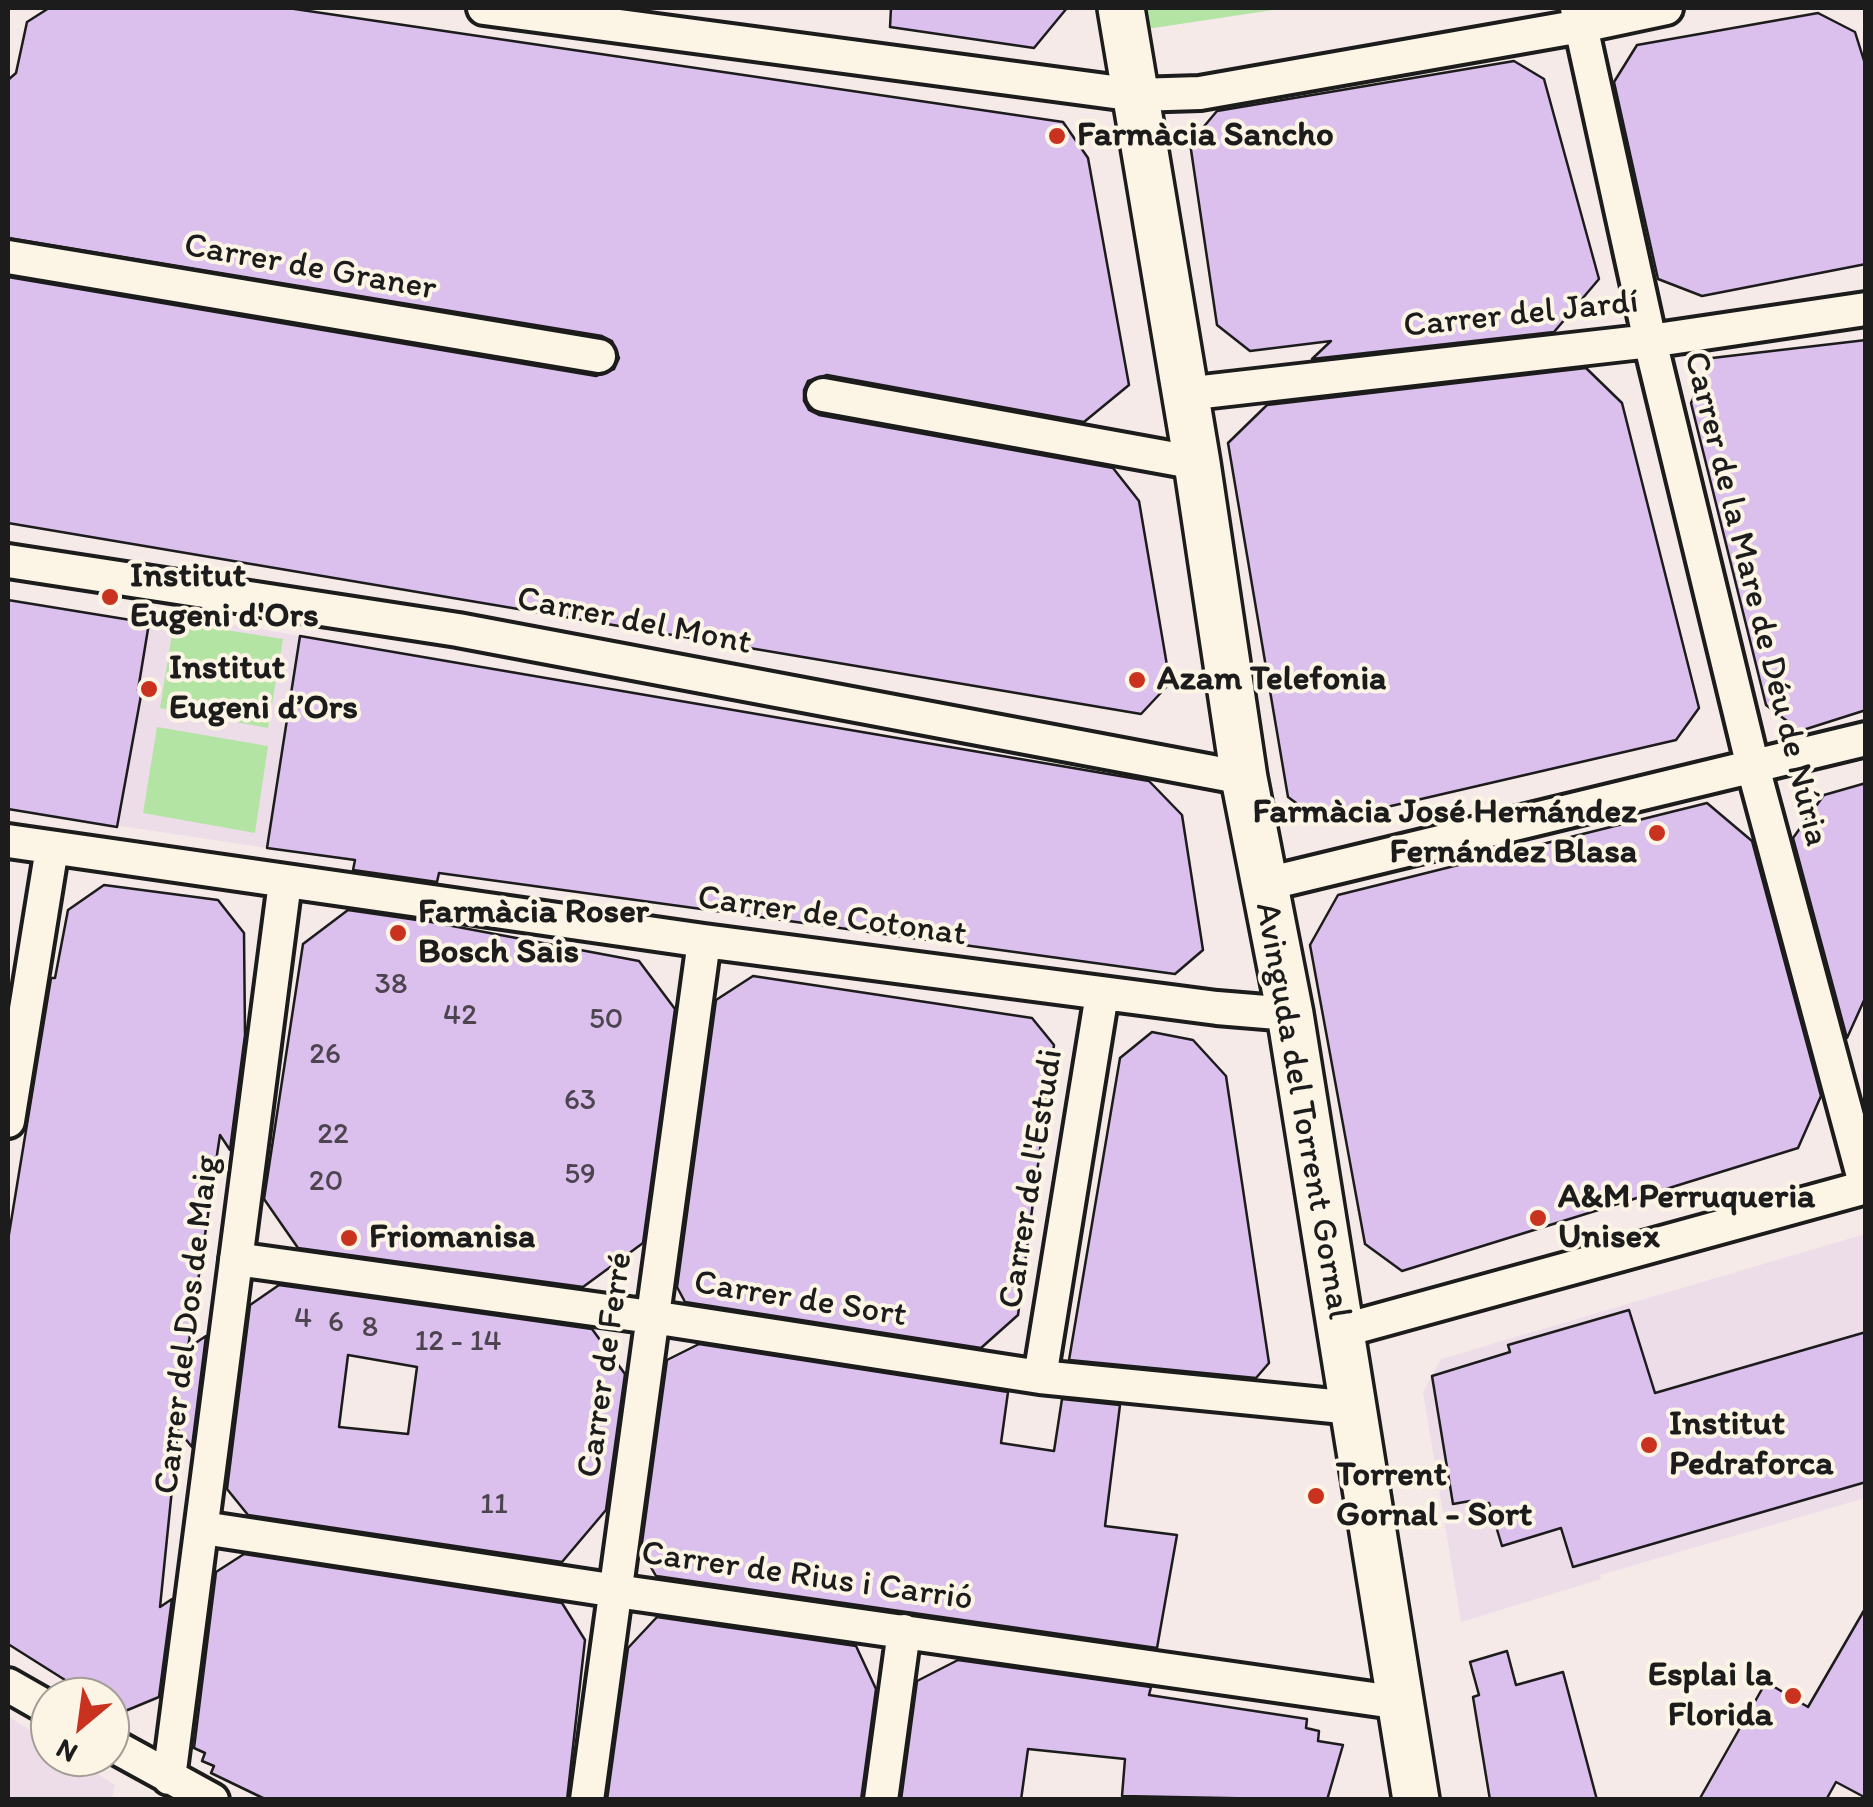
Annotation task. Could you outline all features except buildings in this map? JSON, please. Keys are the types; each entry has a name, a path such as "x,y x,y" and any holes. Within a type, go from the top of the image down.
{"street":[{"path":"484,8 1136,95 1200,93 1579,17 1666,8"},
{"name":"Avinguda del Torrent Gornal","path":"1121,8 1197,463 1244,778 1290,1014 1416,1800"},
{"name":"Carrer de la Mare de Déu de Núria","path":"1579,17 1650,341 1752,766 1866,1188"},
{"name":"Carrer de Graner","path":"8,256 600,356"},
{"name":"Carrer del Jardí","path":"1185,394 1650,341 1866,308"},
{"path":"824,395 1197,463"},
{"name":"Carrer del Mont","path":"8,561 458,630 1244,778"},
{"path":"1262,886 1866,740"},
{"name":"Carrer de Cotonat","path":"8,841 704,941 1102,994 1290,1014"},
{"path":"8,1121 52,848"},
{"name":"Carrer del Dos de Maig","path":"168,1778 285,882"},
{"name":"Carrer de Ferré","path":"587,1800 704,941"},
{"name":"Carrer de l'Estudi","path":"1040,1377 1102,994"},
{"path":"1341,1331 1866,1188"},
{"name":"Carrer de Sort","path":"236,1259 1040,1377 1353,1408"},
{"name":"Carrer de Rius i Carrió","path":"203,1528 1401,1704"},
{"path":"881,1800 904,1631"},
{"path":"8,1685 30,1698"},
{"path":"130,1756 212,1800"}],"shaded area":[{"name":"Institut Eugeni d’Ors","path":"8,600 148,622 150,610 300,636 267,848 8,809"},
{"name":"Institut Pedraforca","path":"1865,1234 1865,1498 1600,1575 1601,1579 1461,1622 1423,1392 1441,1359"},
{"path":"8,1716 30,1730 30,1777 102,1777 115,1785 112,1799 8,1799"}],"green space":[{"path":"1144,8 1286,8 1147,29"},
{"path":"174,622 283,639 268,728 160,708"},
{"path":"157,727 268,746 255,833 143,813"}],"place":[{"name":"Farmàcia Sancho","path":"1057,136"},
{"name":"Institut Eugeni d'Ors","path":"110,597"},
{"name":"Azam Telefonia","path":"1137,680"},
{"name":"Institut Eugeni d’Ors","path":"149,689"},
{"name":"Farmàcia José Hernández Fernández Blasa","path":"1657,833"},
{"name":"Farmàcia Roser Bosch Sais","path":"398,933"},
{"name":"A&M Perruqueria Unisex","path":"1538,1218"},
{"name":"Friomanisa","path":"349,1238"},
{"name":"Institut Pedraforca","path":"1649,1445"},
{"name":"Torrent Gornal - Sort","path":"1316,1496"},
{"name":"Esplai la Florida","path":"1793,1696"}]}
